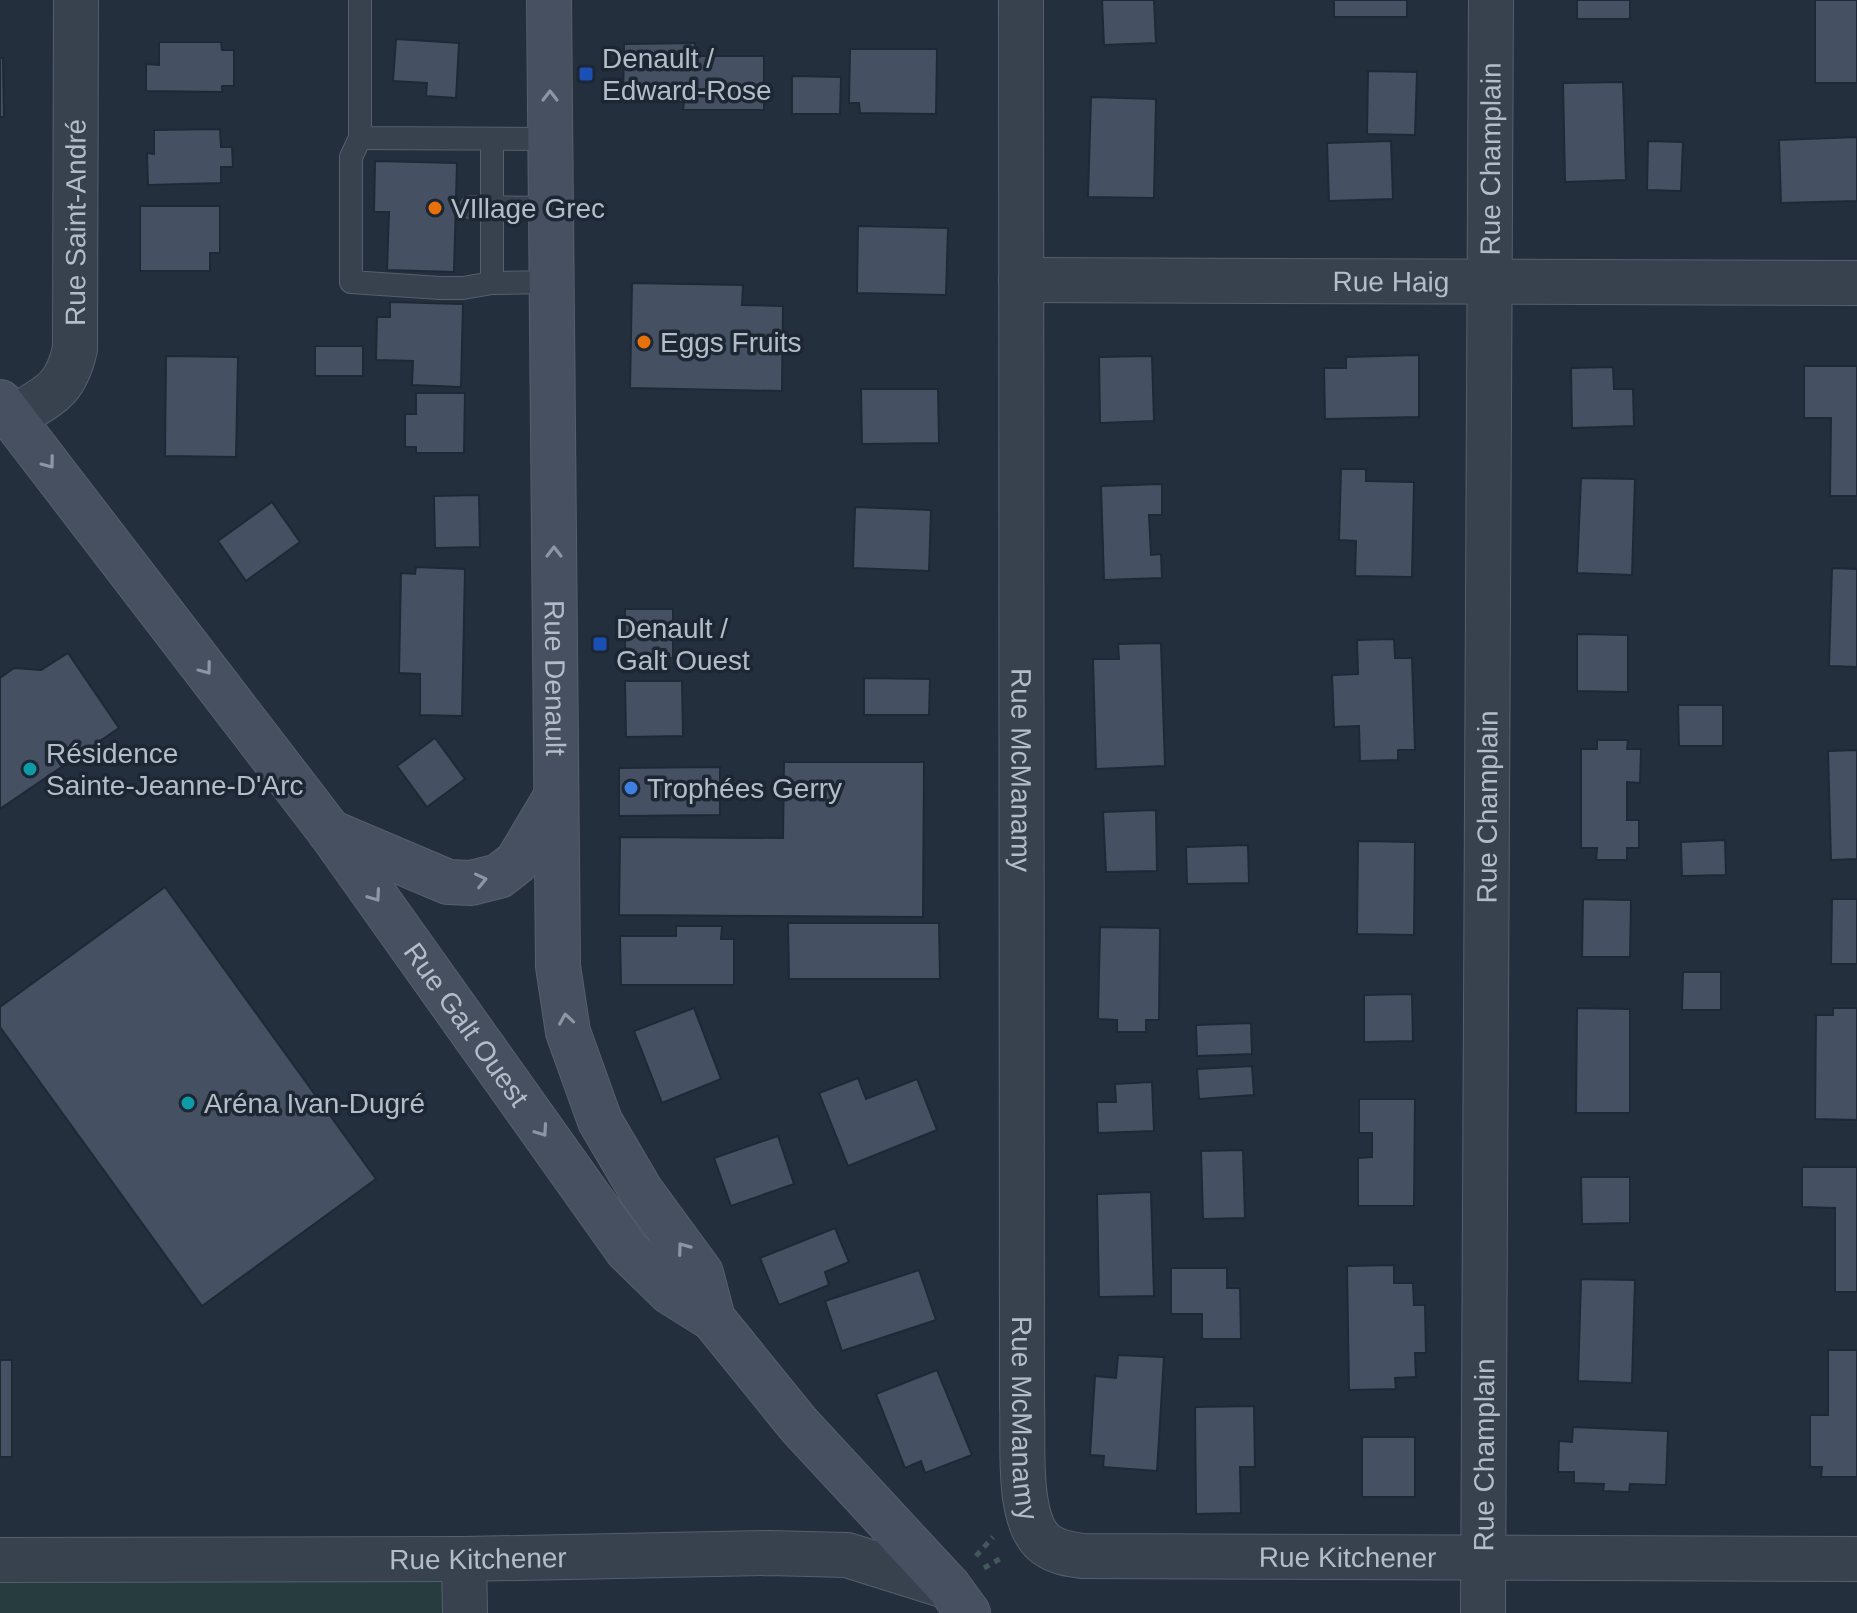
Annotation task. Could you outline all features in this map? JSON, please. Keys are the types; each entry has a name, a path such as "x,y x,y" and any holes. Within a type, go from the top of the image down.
{"main road":[{"name":"Rue Denault","path":"549,0 558,966 568,1032 600,1121 641,1191 701,1273 713,1319"},
{"name":"Rue Galt Ouest","path":"7,409 330,832 627,1250 670,1292 713,1319 799,1425 959,1600"},
{"path":"330,832 448,882 471,883 499,876 517,862 555,798"}],"street":[{"name":"Rue Saint-André","path":"7,409 54,392 69,373 75,349 76,0"},
{"name":"Rue McManamy","path":"1021,0 1022,1405 1032,1518"},
{"name":"Rue Champlain","path":"1483,1613 1491,0"},
{"name":"Rue Haig","path":"1021,280 1857,283"},
{"name":"Rue Kitchener","path":"1032,1518 1045,1544 1083,1556 1857,1559"},
{"name":"Rue Kitchener","path":"0,1560 464,1559 769,1553 847,1555 959,1600"},
{"path":"464,1559 465,1613"}],"lane":[{"path":"360,0 360,138 351,157 351,282 440,288 551,282"},
{"path":"360,138 550,139"},
{"path":"492,139 482,207 492,283"},
{"path":"482,207 551,208"}],"path":[{"path":"959,1600 1032,1518"},
{"path":"959,1600 1032,1518"}],"green space":[{"path":"464,1559 464,1613 0,1613 0,1560"}],"building":[{"path":"1102,0 1154,0 1156,43 1104,45"},
{"path":"1334,0 1407,0 1407,17 1334,17"},
{"path":"1577,0 1630,0 1630,19 1577,19"},
{"path":"1815,0 1857,0 1857,83 1815,83"},
{"path":"396,39 459,43 456,98 426,96 427,83 393,81"},
{"path":"159,42 221,42 222,50 234,50 234,86 222,86 222,92 146,91 146,64 159,65"},
{"path":"695,43 695,56 764,56 764,110 683,110 684,102 623,102 624,44"},
{"path":"850,49 937,49 936,114 860,113 859,103 849,103"},
{"path":"0,58 3,58 4,117 0,117"},
{"path":"1368,71 1417,72 1415,135 1367,134"},
{"path":"792,76 841,77 840,114 792,114"},
{"path":"1623,82 1626,180 1565,182 1563,83"},
{"path":"1091,97 1156,99 1154,198 1088,197"},
{"path":"220,129 221,147 232,147 233,167 221,167 221,183 148,185 147,153 154,154 154,130"},
{"path":"1857,137 1857,201 1781,203 1779,140"},
{"path":"1391,141 1393,199 1329,201 1327,143"},
{"path":"1648,141 1683,142 1681,191 1647,190"},
{"path":"375,161 457,163 454,272 387,270 389,212 374,212"},
{"path":"140,206 220,206 220,253 210,253 210,271 140,271"},
{"path":"858,226 948,228 946,295 857,293"},
{"path":"632,283 743,285 742,305 783,306 782,391 630,388"},
{"path":"390,302 463,304 461,387 412,385 413,361 376,360 377,317 390,317"},
{"path":"315,346 363,346 363,376 315,376"},
{"path":"1419,355 1419,417 1325,419 1324,368 1346,368 1346,357"},
{"path":"166,356 238,357 236,457 165,456"},
{"path":"1152,356 1154,421 1100,423 1099,357"},
{"path":"1804,366 1857,366 1857,496 1830,496 1831,418 1804,418"},
{"path":"1613,367 1614,389 1633,389 1634,426 1572,428 1571,368"},
{"path":"861,389 938,389 939,443 862,444"},
{"path":"416,393 465,393 464,453 416,453 416,447 405,447 405,414 416,414"},
{"path":"1341,469 1366,469 1366,481 1414,482 1412,577 1355,576 1356,541 1339,540"},
{"path":"1581,478 1635,479 1632,575 1577,573"},
{"path":"1162,484 1162,515 1149,515 1151,555 1161,554 1162,578 1104,580 1101,486"},
{"path":"479,495 480,547 435,548 434,496"},
{"path":"272,502 300,542 246,581 218,541"},
{"path":"855,507 931,510 929,571 853,568"},
{"path":"416,567 465,569 462,716 420,715 420,674 399,673 401,573 415,574"},
{"path":"1832,568 1857,569 1857,667 1829,666"},
{"path":"625,609 673,609 673,658 625,658"},
{"path":"1577,634 1628,635 1628,692 1577,691"},
{"path":"1394,639 1395,658 1412,658 1415,750 1398,750 1398,760 1360,761 1359,726 1334,727 1332,675 1358,674 1357,640"},
{"path":"1161,643 1165,766 1096,769 1093,659 1119,659 1118,644"},
{"name":"Résidence Sainte-Jeanne-D'Arc","path":"68,653 119,728 0,809 0,678 14,668 41,670"},
{"path":"864,678 930,679 929,715 864,715"},
{"path":"625,681 682,681 683,736 626,737"},
{"path":"1678,705 1723,705 1723,746 1679,746"},
{"path":"435,738 465,779 427,807 397,766"},
{"path":"1597,740 1628,740 1627,749 1641,749 1640,783 1627,782 1627,820 1639,820 1639,848 1627,848 1627,860 1596,860 1597,848 1581,848 1581,749 1597,749"},
{"path":"1857,750 1857,859 1831,860 1828,751"},
{"path":"784,762 924,762 923,917 619,915 620,837 783,838"},
{"path":"720,767 720,815 619,816 619,768"},
{"path":"1156,810 1157,871 1106,872 1103,812"},
{"path":"1725,840 1726,875 1682,876 1681,842"},
{"path":"1358,841 1415,842 1414,935 1357,934"},
{"path":"1248,845 1249,883 1187,884 1186,847"},
{"name":"Aréna Ivan-Dugré","path":"165,887 376,1179 202,1306 0,1027 0,1007"},
{"path":"1583,899 1631,900 1630,957 1582,957"},
{"path":"1832,899 1857,899 1857,964 1831,964"},
{"path":"788,923 939,923 940,979 789,979"},
{"path":"676,926 722,926 721,939 734,939 734,985 621,985 620,936 676,936"},
{"path":"1100,927 1160,928 1159,1020 1146,1020 1146,1032 1117,1032 1117,1020 1098,1019"},
{"path":"1683,972 1721,972 1721,1010 1682,1010"},
{"path":"1412,994 1413,1041 1364,1042 1364,995"},
{"path":"694,1008 721,1079 662,1103 634,1031"},
{"path":"1577,1008 1630,1009 1630,1113 1576,1113"},
{"path":"1833,1008 1857,1008 1857,1120 1815,1119 1816,1015 1833,1015"},
{"path":"1251,1023 1252,1054 1197,1056 1196,1025"},
{"path":"1252,1066 1254,1095 1199,1099 1197,1069"},
{"path":"858,1078 866,1099 917,1079 937,1130 848,1166 819,1093"},
{"path":"1152,1082 1154,1131 1098,1133 1097,1102 1116,1102 1115,1084"},
{"path":"1359,1099 1415,1099 1414,1206 1358,1206 1358,1158 1372,1157 1372,1133 1359,1133"},
{"path":"778,1136 794,1184 731,1206 714,1158"},
{"path":"1243,1150 1245,1218 1203,1219 1201,1151"},
{"path":"1802,1167 1857,1167 1857,1292 1835,1292 1835,1208 1802,1207"},
{"path":"1581,1177 1630,1177 1630,1223 1582,1224"},
{"path":"1151,1192 1154,1296 1099,1297 1097,1194"},
{"path":"835,1228 849,1262 825,1272 829,1285 779,1305 760,1258"},
{"path":"1394,1265 1394,1283 1413,1283 1414,1305 1425,1305 1426,1353 1415,1353 1416,1377 1395,1378 1396,1389 1349,1390 1347,1266"},
{"path":"1171,1268 1227,1268 1227,1288 1240,1288 1241,1339 1202,1339 1202,1314 1171,1314"},
{"path":"919,1270 936,1320 842,1351 825,1301"},
{"path":"1581,1279 1635,1280 1632,1383 1578,1381"},
{"path":"1828,1350 1857,1350 1857,1477 1821,1477 1822,1467 1810,1467 1810,1415 1828,1415"},
{"path":"1118,1355 1164,1357 1157,1471 1103,1467 1104,1456 1090,1455 1095,1376 1116,1378"},
{"path":"0,1360 12,1360 12,1457 0,1457"},
{"path":"937,1370 972,1455 925,1473 921,1461 905,1468 876,1394"},
{"path":"1254,1406 1255,1467 1240,1467 1241,1513 1196,1514 1195,1407"},
{"path":"1573,1427 1668,1431 1666,1485 1630,1484 1629,1492 1603,1491 1604,1484 1574,1483 1574,1472 1558,1472 1559,1441 1572,1442"},
{"path":"1362,1437 1415,1437 1415,1497 1362,1497"}],"place":[{"name":"Denault / Edward-Rose","path":"586,74"},
{"name":"VIllage Grec","path":"435,208"},
{"name":"Eggs Fruits","path":"644,342"},
{"name":"Denault / Galt Ouest","path":"600,644"},
{"name":"Résidence Sainte-Jeanne-D'Arc","path":"30,769"},
{"name":"Trophées Gerry","path":"631,788"},
{"name":"Aréna Ivan-Dugré","path":"188,1103"}]}
